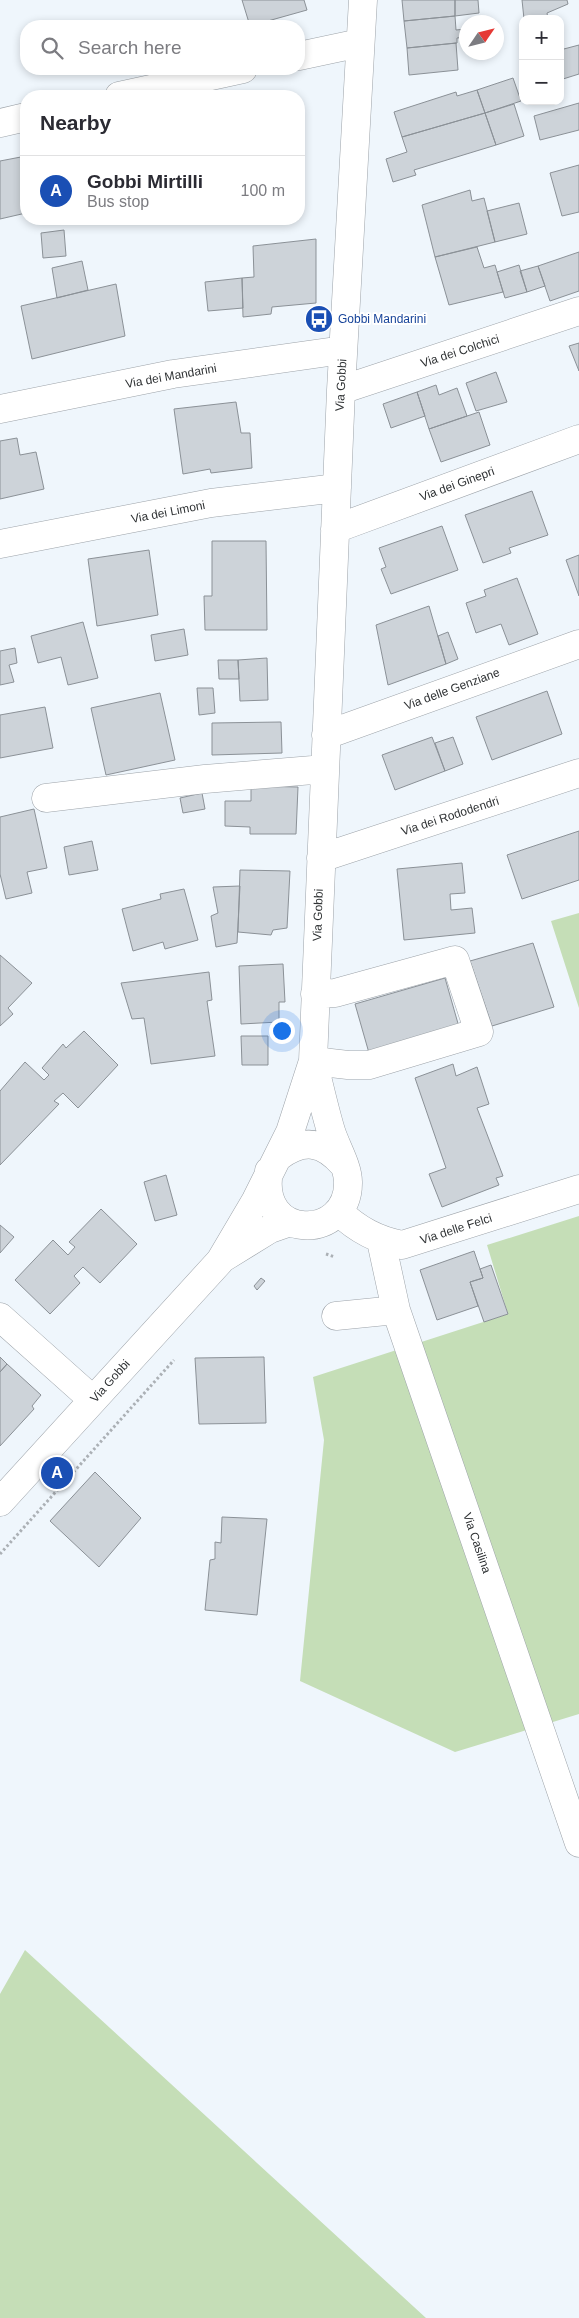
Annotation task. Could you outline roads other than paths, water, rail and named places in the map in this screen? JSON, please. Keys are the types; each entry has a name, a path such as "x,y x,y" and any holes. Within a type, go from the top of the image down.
{"street":[{"name":"Via Gobbi","path":"0,1502 220,1260 256,1200 290,1132 313,1061 336,488 362,0"},
{"path":"305,55 360,43"},
{"path":"147,90 215,75"},
{"path":"0,123 20,118"},
{"name":"Via dei Colchici","path":"341,390 579,311"},
{"name":"Via dei Mandarini","path":"0,409 173,374 343,350"},
{"name":"Via dei Ginepri","path":"335,529 579,439"},
{"name":"Via dei Limoni","path":"0,544 211,503 336,488"},
{"name":"Via delle Genziane","path":"326,734 579,644"},
{"path":"46,798 205,778 325,769"},
{"name":"Via dei Rododendri","path":"321,858 579,773"},
{"path":"313,1061 369,1065 479,1032 455,960 335,993 316,994"},
{"name":"Via Gobbi","path":"273,1164 266,1186 269,1201 278,1214 290,1222 308,1226 325,1222 339,1212 347,1197 348,1180 331,1131 313,1061"},
{"path":"273,1164 290,1148 304,1144 320,1146 333,1153 343,1164"},
{"name":"Via delle Felci","path":"339,1212 352,1224 381,1241 402,1245 579,1189"},
{"name":"Via Gobbi","path":"220,1260 270,1230 290,1222"},
{"name":"Via Casilina","path":"381,1241 396,1310 579,1844"},
{"path":"336,1316 396,1310"},
{"path":"0,1317 93,1400"}],"place":[{"name":"Gobbi Mandarini","path":"319,319"},
{"name":"Gobbi Mirtilli","path":"57,1473"}]}
